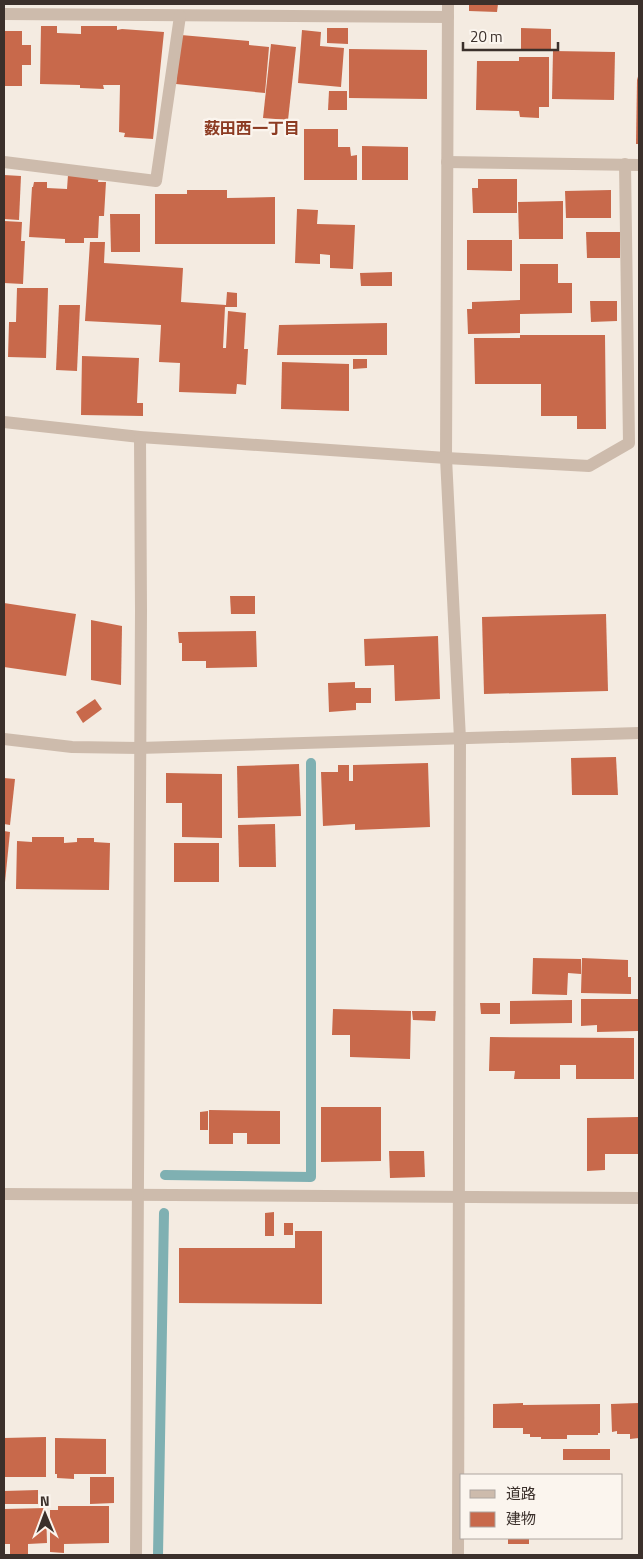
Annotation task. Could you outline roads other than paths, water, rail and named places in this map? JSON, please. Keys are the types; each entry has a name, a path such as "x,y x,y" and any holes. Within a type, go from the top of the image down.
{"street":[{"path":"448,4 446,458 460,739 458,1555"},
{"path":"4,14 146,9 180,16 448,17"},
{"path":"4,162 156,180 180,16"},
{"path":"447,162 639,165"},
{"path":"4,422 140,437 589,466 629,443 625,164"},
{"path":"136,1555 141,610 140,437"},
{"path":"4,739 72,747 139,748 639,733"},
{"path":"4,1194 639,1198"}],"waterway":[{"path":"165,1175 311,1177 311,763"},
{"path":"158,1555 164,1213"}],"district":[{"name":"薮田西一丁目","path":"252,128"}]}
